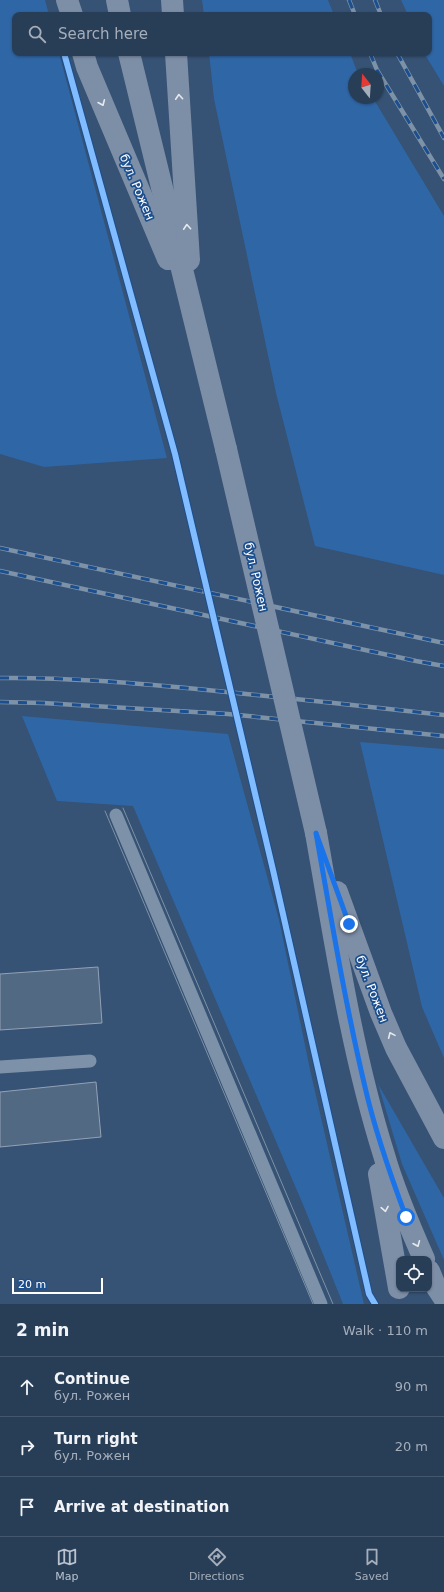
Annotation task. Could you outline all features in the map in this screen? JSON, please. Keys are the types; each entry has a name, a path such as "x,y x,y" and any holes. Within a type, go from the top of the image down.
{"main road":[{"path":"67,0 71,12"},
{"path":"117,0 119,12"},
{"path":"172,0 173,12"},
{"name":"бул. Рожен","path":"84,56 90,74 194,321"},
{"name":"бул. Рожен","path":"130,56 226,449 316,833 348,1009 365,1088 384,1156 406,1217 423,1256"},
{"name":"бул. Рожен","path":"176,56 194,321"},
{"name":"бул. Рожен","path":"316,833 367,976 396,1048 444,1138"},
{"path":"408,1070 444,1121"},
{"path":"365,1088 396,1270"},
{"path":"432,1278 444,1298"},
{"path":"400,1292 403,1304"}],"lane":[{"path":"116,815 321,1304"},
{"path":"0,1067 90,1061"}],"shaded area":[{"path":"0,0 45,0 48,12 12,12 12,56 60,56 167,458 44,467 0,454"},
{"path":"202,0 328,0 333,12 204,12"},
{"path":"401,0 444,0 444,86 426,56 432,56 432,12 407,12"},
{"path":"209,56 351,56 356,68 348,68 348,104 377,104 444,216 444,575 315,546 276,393 214,99"},
{"path":"22,716 228,734 279,920 311,1074 364,1304 343,1304 304,1207 133,806 57,801"},
{"path":"360,742 444,749 444,1058 422,1007"},
{"path":"378,1084 444,1198 444,1260 402,1164"}],"building":[{"path":"98,967 102,1023 0,1030 0,974"},
{"path":"96,1082 101,1137 0,1147 0,1092"}],"tram line":[{"path":"123,808 333,1304"},
{"path":"105,811 313,1304"}],"railway":[{"path":"349,0 354,12"},
{"path":"375,0 380,12"},
{"path":"371,56 377,70 444,179"},
{"path":"399,56 444,138"},
{"path":"0,548 444,643"},
{"path":"0,571 444,666"},
{"path":"0,678 74,679 197,689 444,715"},
{"path":"0,702 43,703 228,714 444,736"}],"cycle path":[{"path":"65,56 175,454 273,870 369,1294 375,1304"}],"route":[{"path":"349,924 316,833 348,1009 365,1088 384,1156 406,1217"}]}
